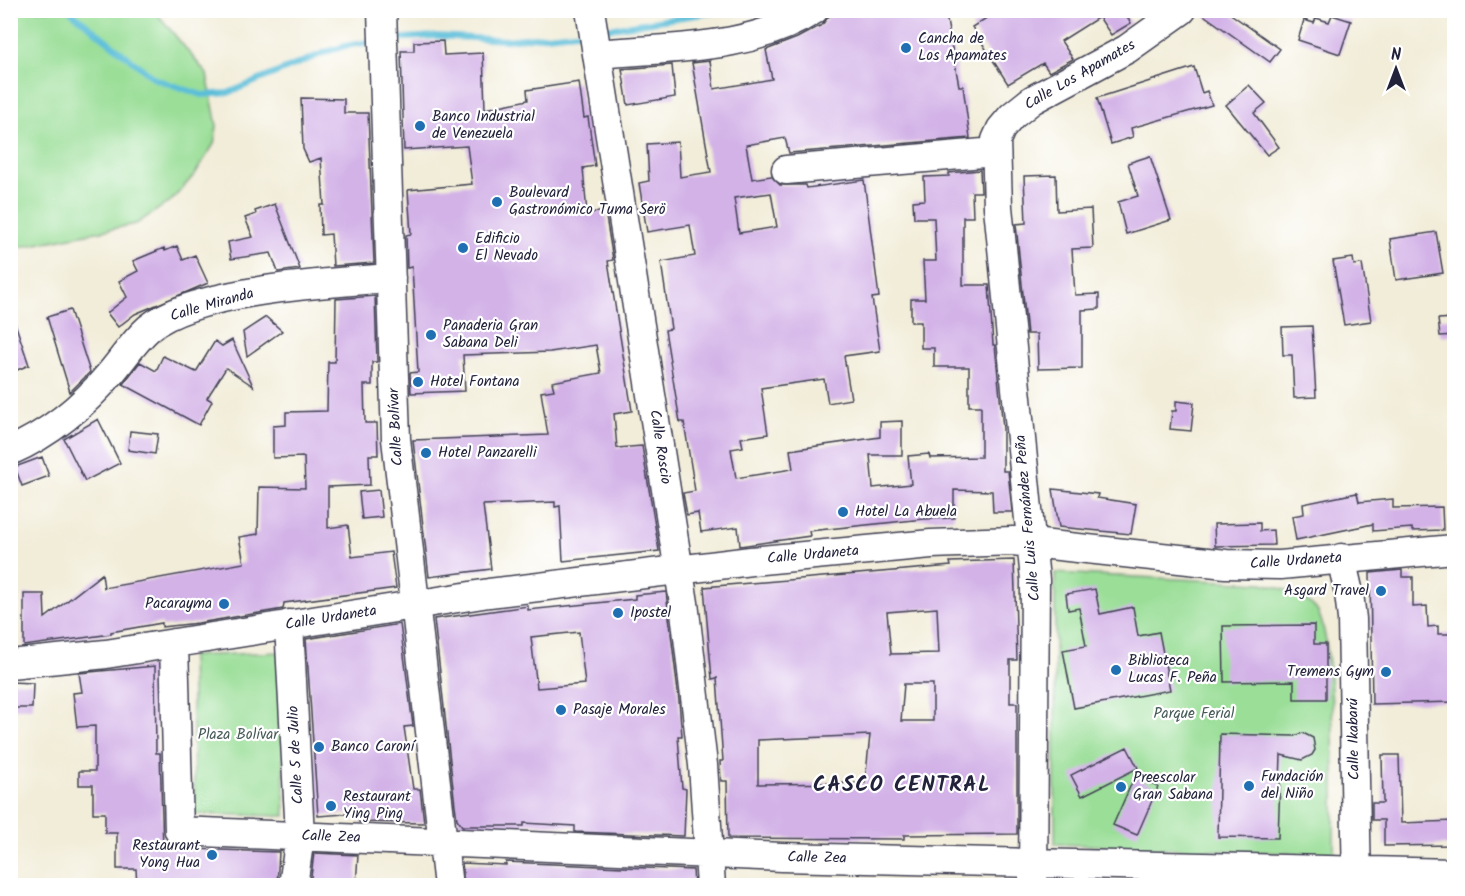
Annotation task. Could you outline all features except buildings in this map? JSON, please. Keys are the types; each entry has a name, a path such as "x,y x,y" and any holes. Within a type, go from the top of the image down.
{"street":[{"path":"593,31 754,37 792,24 814,10"},
{"name":"Calle Los Apamates","path":"995,152 1000,129 1032,100 1147,36 1182,10"},
{"name":"Calle Bolívar","path":"383,29 396,439 448,885"},
{"name":"Calle Roscio","path":"593,31 696,690 711,885"},
{"path":"786,170 995,152"},
{"name":"Calle Luis Fernández Peña","path":"995,152 998,207 1035,580 1033,874"},
{"name":"Calle Miranda","path":"10,451 53,425 92,394 139,338 162,319 219,300 251,293 392,278"},
{"name":"Calle Urdaneta","path":"10,664 50,662 415,604 679,570 932,544 991,540 1031,542 1226,564 1280,565 1455,549"},
{"name":"Calle Ikabarú","path":"1341,558 1350,593 1352,619 1357,878"},
{"name":"Calle 5 de Julio","path":"289,624 300,836 293,885"},
{"name":"Calle Zea","path":"174,643 179,831 709,854 1033,874 1357,878 1455,873"}],"green space":[{"path":"11,10 155,11 207,74 217,126 214,144 195,174 172,200 136,224 11,249"},
{"name":"Parque Ferial","path":"1055,573 1261,583 1297,595 1315,608 1322,624 1331,686 1334,855 1055,844"},
{"name":"Plaza Bolívar","path":"279,652 285,816 195,814 191,656"}],"waterway":[{"path":"69,10 155,79 202,95 228,93 326,52 345,46 377,41"},
{"path":"599,30 728,10"},
{"path":"390,39 436,36 506,40 586,32"}],"place":[{"name":"Cancha de Los Apamates","path":"906,48"},
{"name":"Banco Industrial de Venezuela","path":"420,126"},
{"name":"Boulevard Gastronómico Tuma Serö","path":"497,202"},
{"name":"Edificio El Nevado","path":"463,248"},
{"name":"Panaderia Gran Sabana Deli","path":"431,335"},
{"name":"Hotel Fontana","path":"418,382"},
{"name":"Hotel Panzarelli","path":"426,453"},
{"name":"Hotel La Abuela","path":"843,512"},
{"name":"Asgard Travel","path":"1381,591"},
{"name":"Pacarayma","path":"224,604"},
{"name":"Ipostel","path":"618,613"},
{"name":"Biblioteca Lucas F. Peña","path":"1116,670"},
{"name":"Tremens Gym","path":"1386,672"},
{"name":"Pasaje Morales","path":"561,710"},
{"name":"Banco Caroní","path":"319,747"},
{"name":"Fundación del Niño","path":"1249,786"},
{"name":"Preescolar Gran Sabana","path":"1121,787"},
{"name":"Restaurant Ying Ping","path":"331,806"},
{"name":"Restaurant Yong Hua","path":"212,855"}],"district":[{"name":"CASCO CENTRAL","path":"902,785"}]}
